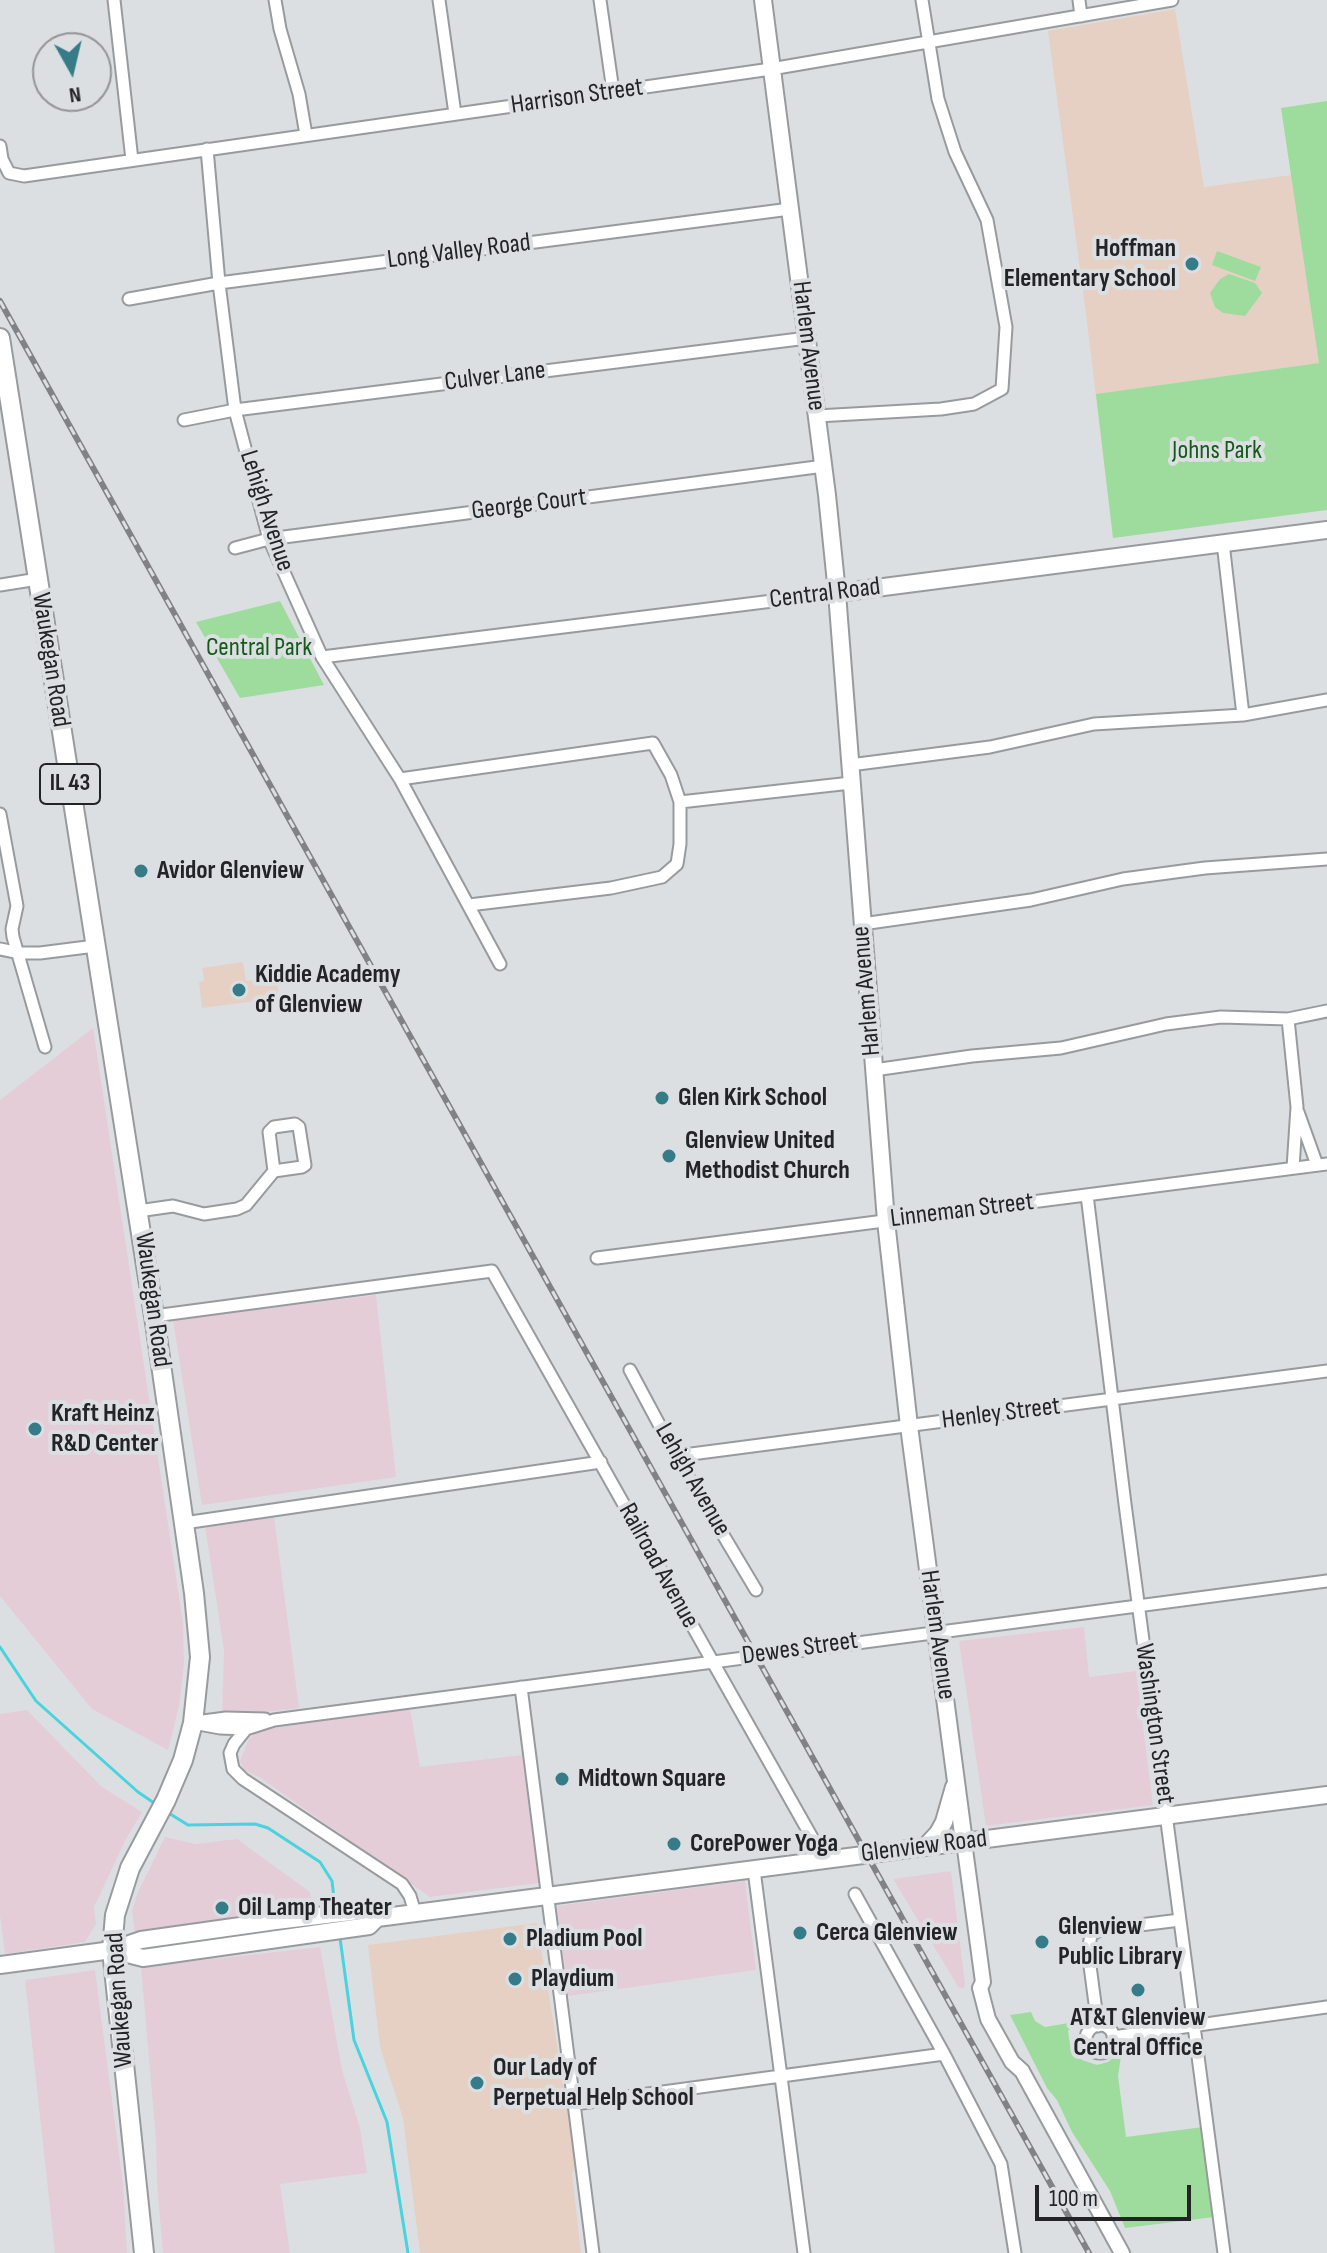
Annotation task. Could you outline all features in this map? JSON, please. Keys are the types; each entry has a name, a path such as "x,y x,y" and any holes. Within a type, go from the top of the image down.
{"main road":[{"name":"Harlem Avenue","path":"763,0 824,466 837,593 886,1221 909,1426 964,1842"},
{"name":"Waukegan Road","path":"0,338 154,1316 200,1657 193,1723 183,1760 130,1868 115,1915 112,1950 144,2253"},
{"name":"Central Road","path":"837,593 1327,530"},
{"path":"925,1847 944,1822 956,1777"},
{"name":"Glenview Road","path":"0,1965 112,1950 143,1958 353,1920 367,1910 377,1918 1327,1795"}],"street":[{"path":"114,0 132,160"},
{"path":"275,0 306,135"},
{"path":"439,0 455,114"},
{"path":"600,0 613,91"},
{"path":"817,416 941,409 974,404 1002,389 1006,327 987,220 955,152 938,99 922,0"},
{"path":"1079,0 1081,16"},
{"name":"Harrison Street","path":"0,146 5,167 15,176 771,69 1172,0"},
{"name":"Lehigh Avenue","path":"207,149 235,410 269,539 322,657 400,779 500,964"},
{"name":"Long Valley Road","path":"129,299 219,283 790,209"},
{"name":"Culver Lane","path":"184,420 235,410 807,338"},
{"name":"George Court","path":"235,548 269,539 824,466"},
{"path":"1223,543 1243,715"},
{"path":"0,585 38,579"},
{"name":"Central Road","path":"322,657 837,593"},
{"path":"850,765 990,747 1094,724 1243,715 1327,700"},
{"path":"400,779 653,743 671,775 680,802 677,864 662,877 611,888 469,905"},
{"path":"680,802 851,783"},
{"path":"0,814 17,906 12,929 45,1047"},
{"path":"862,924 1031,900 1137,877 1205,868 1327,859"},
{"path":"0,949 20,953 95,946"},
{"path":"874,1070 972,1056 1061,1048 1166,1024 1221,1017 1288,1019 1327,1011"},
{"path":"1288,1019 1297,1107 1293,1168"},
{"path":"1297,1107 1322,1164"},
{"path":"138,1211 173,1206 198,1214 237,1209 253,1198 274,1171 305,1165 299,1127 295,1124 274,1127 269,1132 274,1171"},
{"name":"Linneman Street","path":"597,1258 1322,1164"},
{"name":"Washington Street","path":"1087,1195 1224,2253"},
{"name":"Railroad Avenue","path":"154,1316 492,1271 819,1850 820,1861"},
{"name":"Lehigh Avenue","path":"630,1370 676,1456 756,1590"},
{"name":"Henley Street","path":"676,1456 1327,1371"},
{"path":"184,1523 601,1462"},
{"name":"Dewes Street","path":"193,1723 226,1718 274,1720 1327,1581"},
{"path":"521,1687 593,2253"},
{"name":"Dewes Street","path":"193,1723 246,1729 274,1720"},
{"path":"246,1729 230,1753 233,1769 243,1779 402,1884 415,1913"},
{"name":"Harlem Avenue","path":"964,1842 983,1982 1020,2059 1022,2071 1122,2253"},
{"path":"754,1870 804,2253"},
{"path":"855,1894 1001,2164 1015,2253"},
{"path":"1098,2026 1088,1951 1091,1935 1100,1930 1180,1920"},
{"path":"1113,2037 1327,2007"},
{"path":"1098,2026 1109,2029 1113,2037 1110,2049 1102,2053 1093,2052 1087,2046 1086,2037 1090,2029 1098,2026"},
{"path":"574,2104 944,2054"}],"shaded area":[{"name":"Hoffman Elementary School","path":"1175,9 1204,187 1291,175 1320,363 1097,394 1113,538 1048,31"},
{"name":"Kiddie Academy of Glenview","path":"243,962 246,981 276,977 279,998 202,1008 199,982 204,981 202,968"},
{"name":"Kraft Heinz R&D Center","path":"93,1028 183,1623 184,1664 179,1706 168,1750 92,1709 0,1596 0,1100"},
{"path":"376,1295 396,1477 202,1505 173,1320"},
{"path":"274,1516 299,1708 222,1717 224,1651 205,1526"},
{"path":"1084,1627 1089,1677 1136,1671 1153,1805 986,1826 959,1641"},
{"path":"410,1708 420,1767 522,1755 539,1883 430,1897 259,1777 244,1770 240,1761 249,1738 272,1724"},
{"path":"27,1710 102,1787 142,1812 94,1907 96,1924 85,1942 5,1954 0,1915 0,1714"},
{"path":"165,1837 195,1844 237,1839 310,1892 312,1906 189,1923 135,1934 132,1911"},
{"path":"951,1871 964,1988 959,1988 893,1879"},
{"path":"745,1881 756,1970 568,1996 557,1906"},
{"name":"Our Lady of Perpetual Help School","path":"537,1923 577,2166 572,2173 581,2253 420,2253 403,2118 380,2047 368,1945"},
{"path":"320,1947 342,2070 360,2128 367,2173 280,2184 290,2253 163,2253 141,1967"},
{"path":"95,1970 123,2184 127,2253 55,2253 25,1980"}],"green space":[{"name":"Johns Park","path":"1327,101 1327,510 1113,538 1096,394 1319,363 1281,108"},
{"path":"1217,251 1261,267 1255,281 1212,265"},
{"path":"1229,274 1255,283 1262,293 1245,316 1223,313 1215,307 1210,293 1220,279"},
{"name":"Central Park","path":"280,601 324,685 240,698 196,622"},
{"path":"1031,2012 1035,2021 1045,2027 1075,2022 1068,2031 1070,2044 1082,2060 1097,2065 1108,2062 1122,2050 1118,2076 1126,2137 1203,2127 1214,2217 1125,2228 1110,2191 1047,2088 1010,2015"}],"waterway":[{"path":"0,1647 36,1701 138,1792 157,1805"},
{"path":"167,1812 188,1825 255,1824 268,1828 320,1862 332,1881 335,1907"},
{"path":"340,1938 354,2040 387,2122 408,2253"}],"railway":[{"path":"0,301 1089,2253"}],"place":[{"name":"Hoffman Elementary School","path":"1192,264"},
{"name":"Avidor Glenview","path":"141,871"},
{"name":"Kiddie Academy of Glenview","path":"239,990"},
{"name":"Glen Kirk School","path":"662,1098"},
{"name":"Glenview United Methodist Church","path":"669,1156"},
{"name":"Kraft Heinz R&D Center","path":"35,1429"},
{"name":"Midtown Square","path":"562,1779"},
{"name":"CorePower Yoga","path":"674,1844"},
{"name":"Oil Lamp Theater","path":"222,1908"},
{"name":"Cerca Glenview","path":"800,1933"},
{"name":"Pladium Pool","path":"510,1939"},
{"name":"Glenview Public Library","path":"1042,1942"},
{"name":"Playdium","path":"515,1979"},
{"name":"AT&T Glenview Central Office","path":"1138,1990"},
{"name":"Our Lady of Perpetual Help School","path":"477,2083"}]}
